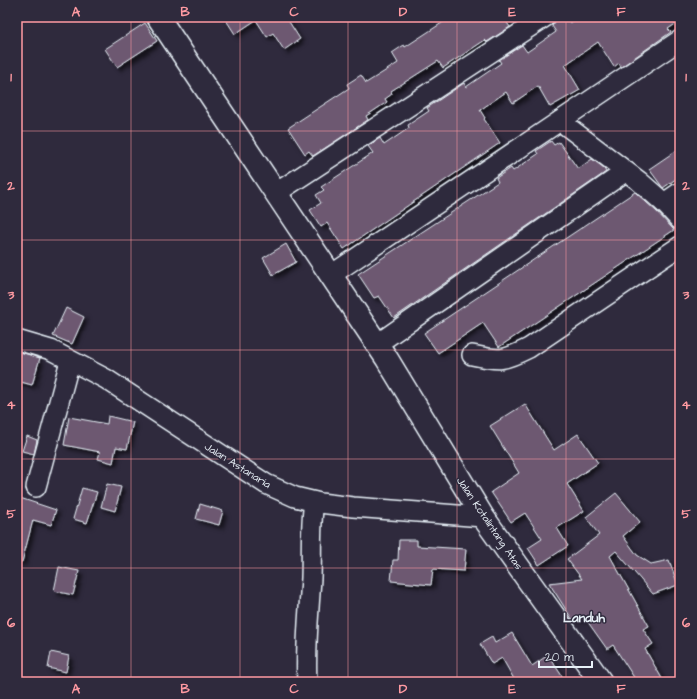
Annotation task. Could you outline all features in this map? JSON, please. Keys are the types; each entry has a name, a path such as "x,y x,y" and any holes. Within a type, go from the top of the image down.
{"street":[{"name":"Jalan Kotalintang Atas","path":"158,17 382,352 483,517 601,682"},
{"path":"276,193 544,17"},
{"path":"331,275 680,40"},
{"path":"560,121 625,172 639,181 664,203 680,220"},
{"path":"382,352 625,172"},
{"path":"664,203 680,192"},
{"path":"472,354 494,360 508,358 529,348 680,246"},
{"name":"Jalan Astanaria","path":"17,340 51,350 106,379 266,484 295,497 314,502 353,507 483,517"},
{"path":"36,487 70,361"},
{"path":"307,682 306,656 312,517 314,502"}],"building":[{"path":"224,17 286,17 300,39 284,50 273,33 267,37 256,20 235,34"},
{"path":"451,17 503,17 510,27 487,42 485,40 443,68 438,61 391,91 392,94 385,99 387,102 366,116 368,120 313,156 309,151 305,154 288,128 349,88 347,84 361,75 366,83 398,63 392,53 404,45 405,47"},
{"path":"556,17 566,17 570,23 580,17 680,17 680,21 668,29 671,32 621,67 619,63 614,67 598,42 565,65 580,90 550,107 538,86 513,103 506,92 480,110 485,118 484,119 500,143 344,249 327,223 321,227 310,210 321,203 316,195 324,190 321,187 373,153 368,146 380,138 384,145 409,128 408,125 429,111 427,108 464,83 466,87 501,63 499,60 522,45 527,52 556,32 552,26"},
{"path":"145,23 157,41 117,67 105,49"},
{"path":"551,141 554,145 559,142 578,169 592,159 603,167 606,172 394,318 379,296 374,298 358,274 498,182 496,178 511,168 513,171 538,154 536,151"},
{"path":"680,148 680,176 663,188 649,169"},
{"path":"635,192 674,230 499,347 483,323 438,353 424,333"},
{"path":"286,244 296,262 273,275 263,258"},
{"path":"66,308 84,317 72,344 53,336"},
{"path":"20,352 40,358 32,385 17,381 17,363"},
{"path":"525,404 554,450 578,434 598,463 567,484 584,511 557,528 568,546 539,565 528,548 542,539 525,513 511,522 491,492 519,473 490,426"},
{"path":"108,416 133,422 127,449 116,447 113,463 98,459 100,452 64,445 69,417 107,424"},
{"path":"27,436 37,440 34,454 22,451"},
{"path":"107,484 121,487 115,511 101,507"},
{"path":"82,488 97,492 87,523 73,519"},
{"path":"616,493 640,522 623,536 637,555 651,564 669,560 678,585 653,594 616,551 610,556 649,626 643,629 653,644 645,649 664,682 637,682 613,645 607,649 585,618 572,619 549,583 582,579 567,559 599,535 586,517"},
{"path":"17,497 56,510 51,525 33,520 22,562 17,561"},
{"path":"200,504 223,511 219,525 196,519"},
{"path":"399,540 417,540 417,546 466,549 464,571 433,569 431,585 391,581 393,560 398,560"},
{"path":"59,567 79,571 73,595 54,591"},
{"path":"512,633 532,666 548,655 566,682 510,682 514,679 502,658 492,664 480,644 492,637 495,643"},
{"path":"51,652 69,656 66,672 48,668"}],"district":[{"name":"Landuh","path":"584,617"}]}
